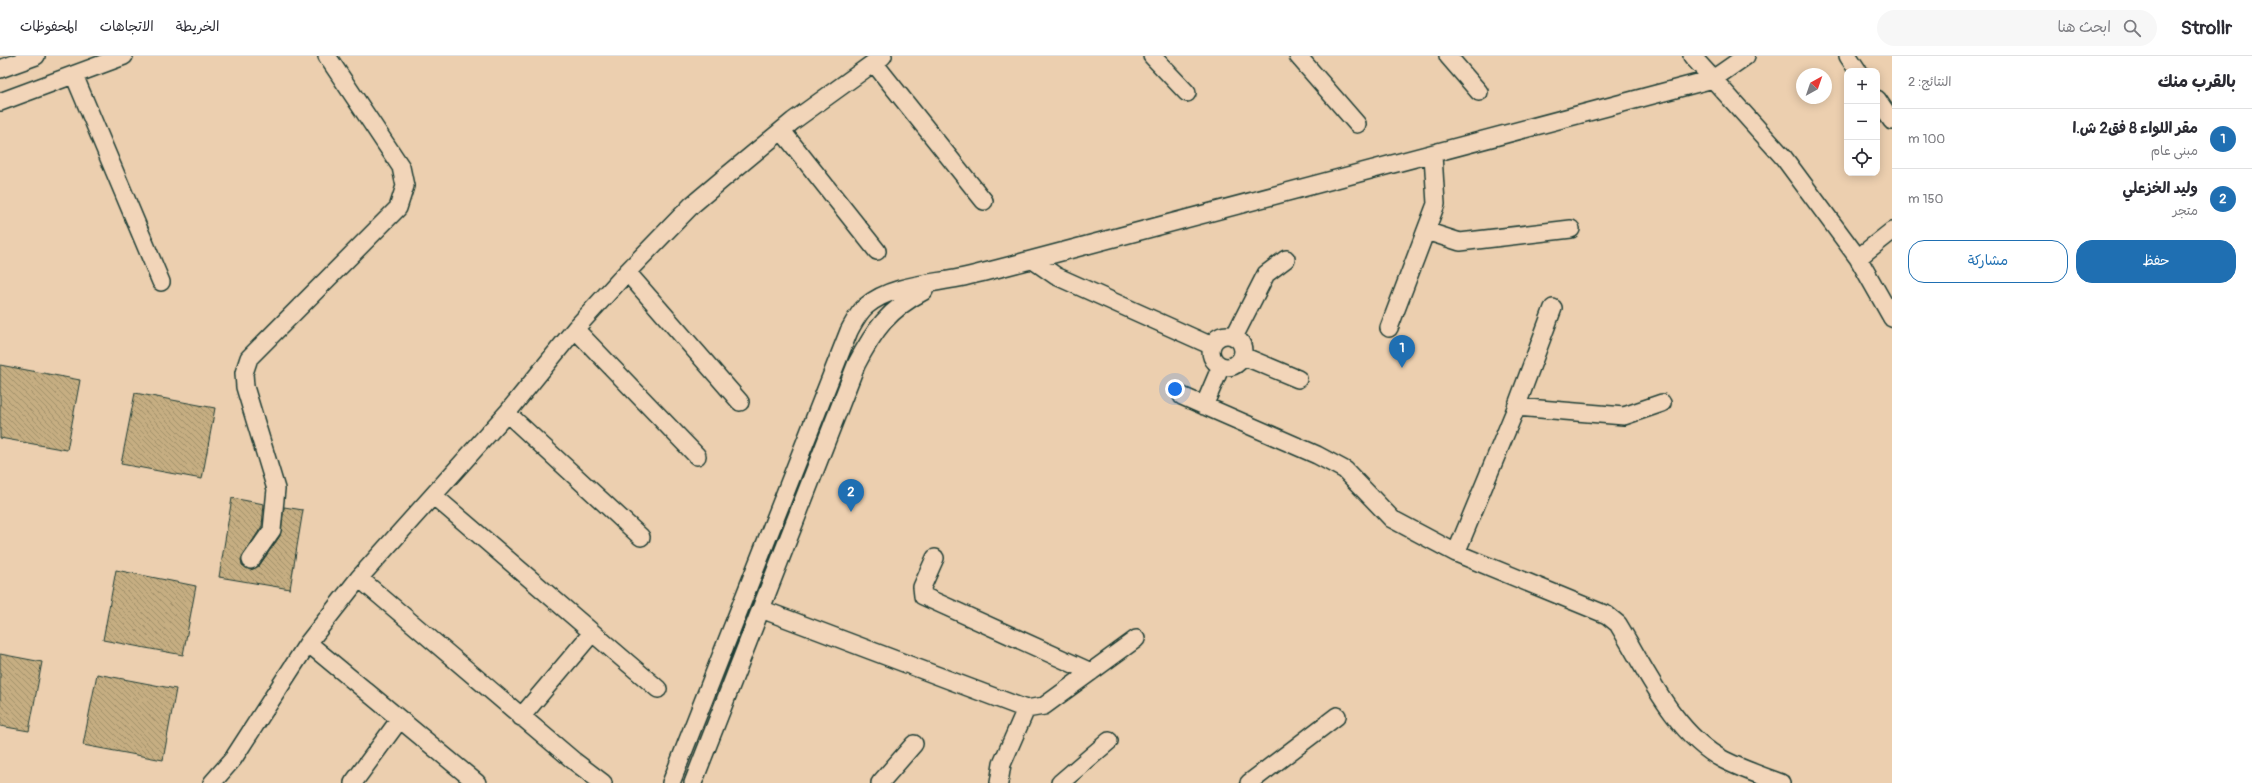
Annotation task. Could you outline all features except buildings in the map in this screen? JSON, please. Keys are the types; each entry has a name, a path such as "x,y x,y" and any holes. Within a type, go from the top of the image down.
{"street":[{"path":"0,69 36,56"},
{"path":"0,102 124,56"},
{"path":"252,560 272,530 276,490 245,387 244,373 249,358 398,208 405,186 401,167 326,56"},
{"path":"1152,56 1187,93"},
{"path":"1298,56 1357,124"},
{"path":"1448,56 1479,92"},
{"path":"1692,56 1784,158 1858,258 1892,318"},
{"path":"671,783 849,331 857,316 867,306 880,297 913,286 958,278 1032,260 1433,155 1713,79 1746,56"},
{"path":"1848,56 1856,68"},
{"path":"212,783 234,759 308,643 359,578 507,414 575,330 627,272 692,205 782,131 879,60 984,202"},
{"path":"74,74 161,282"},
{"path":"1880,103 1892,121"},
{"path":"782,131 878,251"},
{"path":"1390,328 1436,204 1433,155"},
{"path":"1426,231 1460,242 1571,229"},
{"path":"1858,258 1892,231"},
{"path":"1234,337 1266,274 1286,259"},
{"path":"1032,260 1056,276 1212,346"},
{"path":"627,272 740,402"},
{"path":"693,783 856,365 868,342 892,311 905,301 958,278"},
{"path":"1456,553 1516,407 1553,308"},
{"path":"575,330 696,456"},
{"path":"1226,335 1234,337 1242,345 1243,356 1238,364 1230,367 1221,366 1215,361 1211,354 1212,346 1217,339 1226,335"},
{"path":"1243,356 1298,379"},
{"path":"1204,406 1221,366"},
{"path":"1182,396 1317,455 1345,470 1392,519 1456,553 1607,615 1618,624 1678,721 1697,740 1723,760 1781,783"},
{"path":"1516,407 1624,416 1662,403"},
{"path":"507,414 641,537"},
{"path":"434,496 658,689"},
{"path":"935,558 922,587 923,596 1091,672"},
{"path":"359,578 521,717 603,783"},
{"path":"761,609 1026,709 1044,706 1136,640"},
{"path":"521,717 592,633"},
{"path":"308,643 477,783"},
{"path":"999,783 1002,764 1026,709"},
{"path":"1250,783 1337,716"},
{"path":"353,783 400,719"},
{"path":"1060,783 1109,741"},
{"path":"880,783 914,744"}],"place":[{"name":"مقر اللواء 8 فق2 ش.ا","path":"1402,368"},
{"name":"وليد الخزعلي","path":"851,512"}]}
